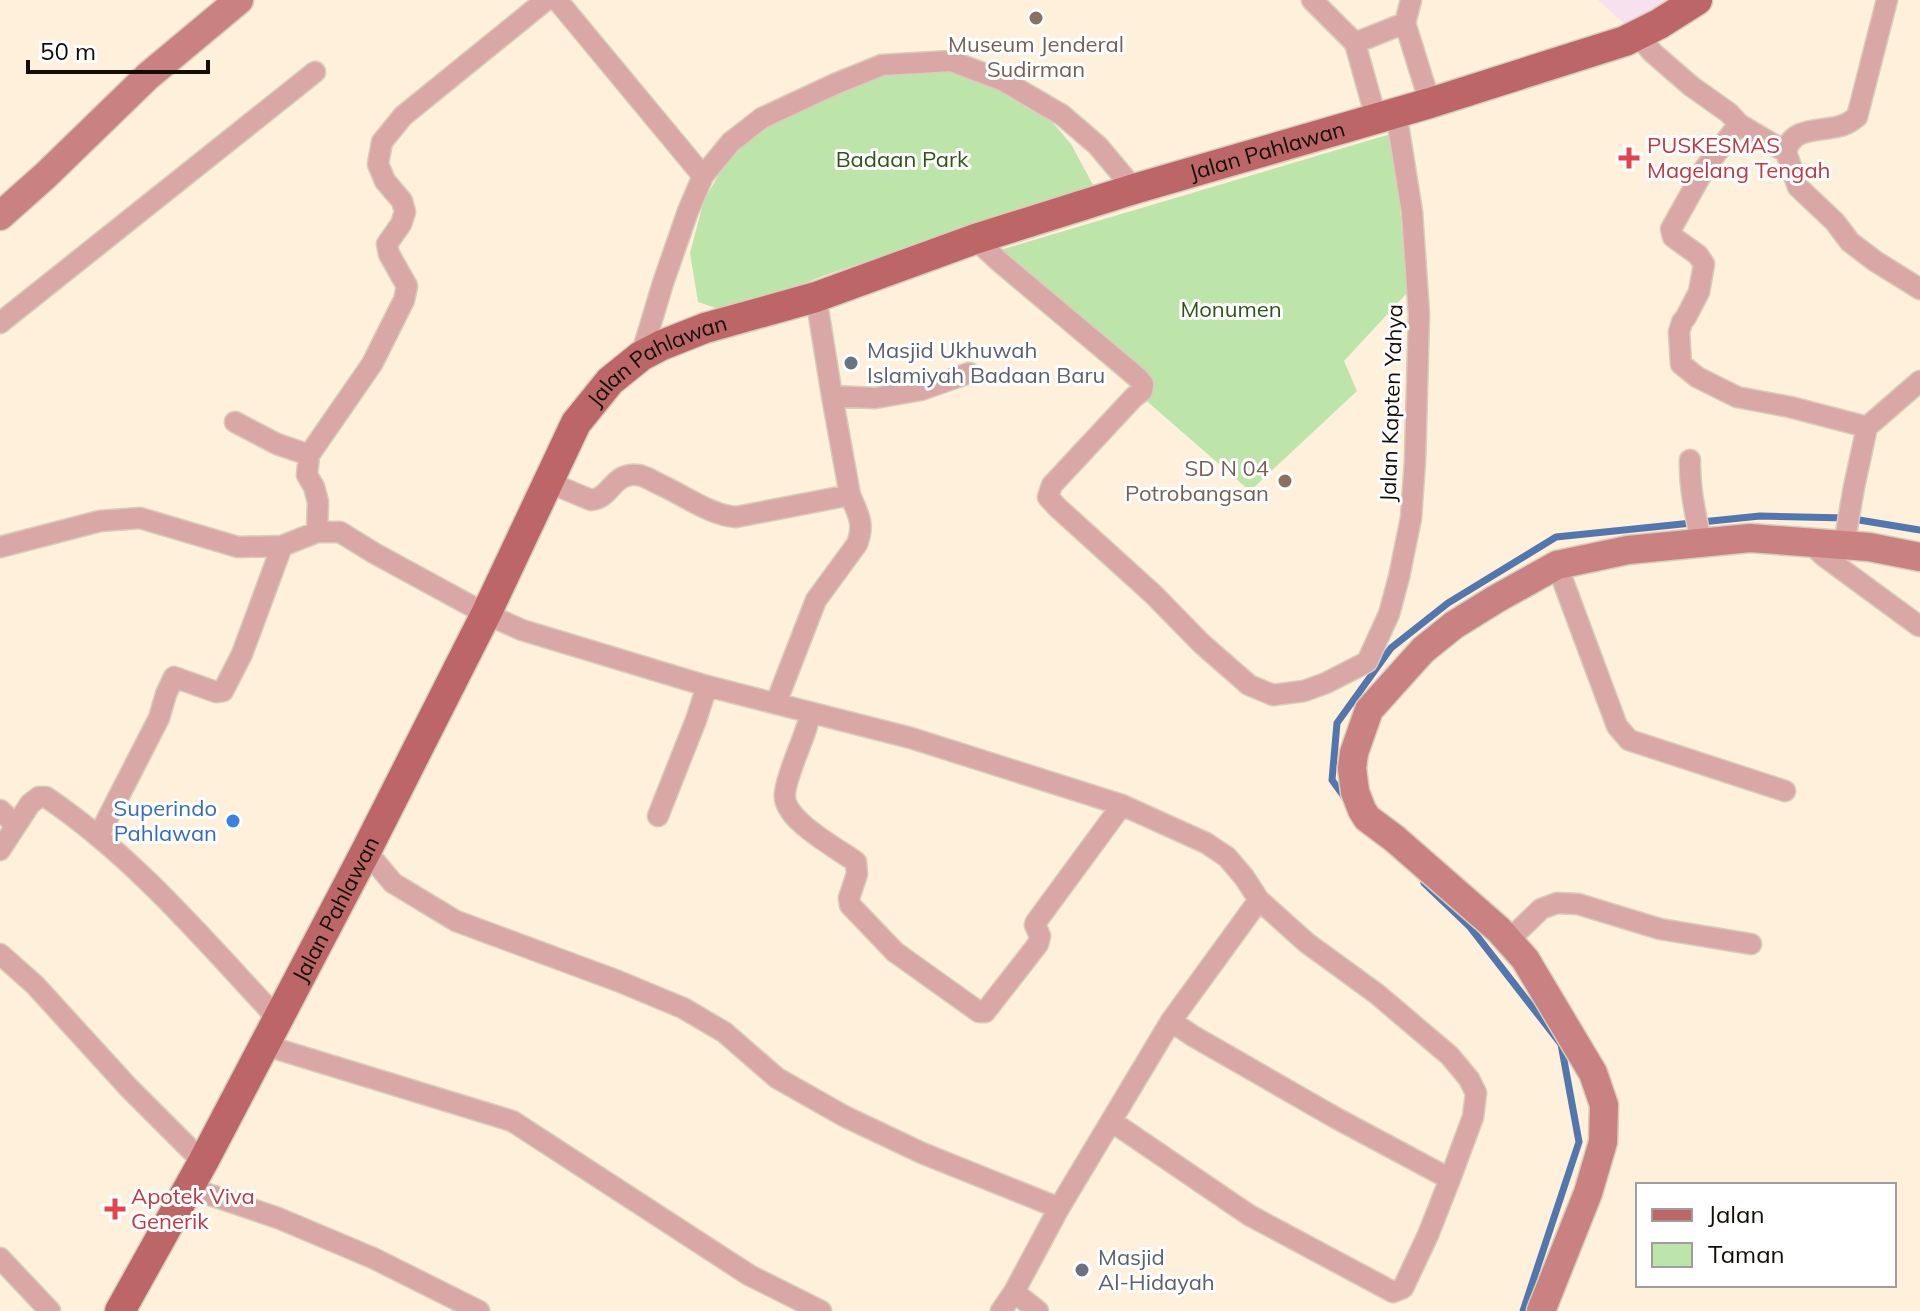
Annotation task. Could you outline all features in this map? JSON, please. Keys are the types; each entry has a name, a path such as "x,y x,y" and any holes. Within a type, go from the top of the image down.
{"main road":[{"name":"Jalan Pahlawan","path":"120,1311 366,851 486,614 576,423 610,381 641,356 705,328 816,297 975,239 1134,189 1430,103 1625,41 1697,0"},
{"path":"0,216 230,2"},
{"path":"1541,1311 1588,1193 1603,1142 1604,1105 1593,1073 1525,959 1509,940 1367,818 1362,810 1355,792 1352,768 1369,710 1378,663 1423,650 1454,625 1557,565 1628,550 1700,539 1750,538 1810,543 1846,531 1869,547 1920,557"}],"street":[{"path":"317,532 318,502 307,475 309,455 372,364 404,300 407,286 389,254 387,244 405,212 402,201 385,181 378,164 382,142 403,116 546,0"},
{"path":"557,0 703,176"},
{"path":"1312,0 1355,43 1405,23"},
{"path":"1411,0 1405,23 1430,103"},
{"path":"1887,0 1857,117 1844,126 1799,133 1788,144 1786,152 1798,187 1835,222 1850,242 1920,289"},
{"path":"1637,35 1653,53 1739,124 1786,152"},
{"name":"Jalan Kapten Yahya","path":"1355,43 1386,115 1412,212 1419,314 1411,518 1378,663"},
{"path":"641,356 688,211 703,176 731,142 762,118 882,65 951,61 1004,81 1062,115 1098,146 1134,189"},
{"path":"0,323 315,72"},
{"path":"1739,124 1705,168 1671,229 1673,237 1698,255 1704,264 1699,292 1679,332 1681,364 1697,377 1737,397 1867,427"},
{"path":"975,239 1143,384 1142,391 1052,485 1048,497 1057,507 1249,685 1273,695 1290,694 1378,663"},
{"path":"776,703 816,600 860,536 861,523 850,495 816,297"},
{"path":"832,396 875,398 921,390 969,373"},
{"path":"1846,531 1867,427 1920,381"},
{"path":"235,422 277,444 309,455"},
{"path":"1690,460 1689,483 1700,539"},
{"path":"548,482 591,500 604,496 622,476 640,475 720,516 736,517 850,495"},
{"path":"0,547 100,521 140,518 238,547 282,546 317,532 340,532 486,614 522,630 707,686 911,738 1122,805 1206,843 1227,857 1259,900 1307,943 1377,994 1450,1056 1476,1093 1473,1117 1428,1235 1403,1288 1393,1292 1249,1215 1111,1121"},
{"path":"1810,543 1919,626"},
{"path":"99,835 159,718 174,677 216,692 223,691 227,686 282,546"},
{"path":"1557,565 1617,726 1629,740 1785,791"},
{"path":"658,816 707,686"},
{"path":"807,726 784,796 788,810 803,825 856,862 857,874 849,898 850,905 860,916 895,952 979,1012 985,1012 1038,944 1040,936 1036,922 1122,805"},
{"path":"0,850 30,804 39,797 46,797 99,835 144,877 271,1032 512,1121 749,1275 821,1311"},
{"path":"0,810 16,825"},
{"path":"366,851 393,883 456,921 683,1008 724,1032 777,1078 844,1116 922,1153 1059,1208"},
{"path":"1001,1311 1171,1021 1259,900"},
{"path":"1509,940 1541,909 1557,903 1578,904 1660,929 1751,944"},
{"path":"0,954 35,985 129,1088 195,1174 278,1218 373,1258 479,1311"},
{"path":"1171,1021 1324,1111 1450,1179"},
{"path":"0,1258 50,1311"},
{"path":"1014,1292 1038,1311"}],"shaded area":[{"path":"1598,0 1670,0 1625,24"}],"green space":[{"name":"Badaan Park","path":"944,68 1042,110 1071,144 1093,185 823,276 730,313 698,302 690,253 704,200 730,155 774,119 887,72"},
{"name":"Monumen","path":"1394,133 1407,293 1344,361 1357,391 1250,491 980,256"}],"waterway":[{"path":"1345,798 1332,780 1337,723 1391,648 1448,603 1556,537 1760,516 1847,518 1920,530"},
{"path":"1424,883 1470,927 1561,1044 1579,1142 1523,1311"}],"place":[{"name":"Museum Jenderal Sudirman","path":"1036,18"},
{"name":"PUSKESMAS Magelang Tengah","path":"1629,158"},
{"name":"Masjid Ukhuwah Islamiyah Badaan Baru","path":"851,363"},
{"name":"SD N 04 Potrobangsan","path":"1285,481"},
{"name":"Superindo Pahlawan","path":"233,821"},
{"name":"Apotek Viva Generik","path":"115,1209"},
{"name":"Masjid Al-Hidayah","path":"1082,1270"}]}
